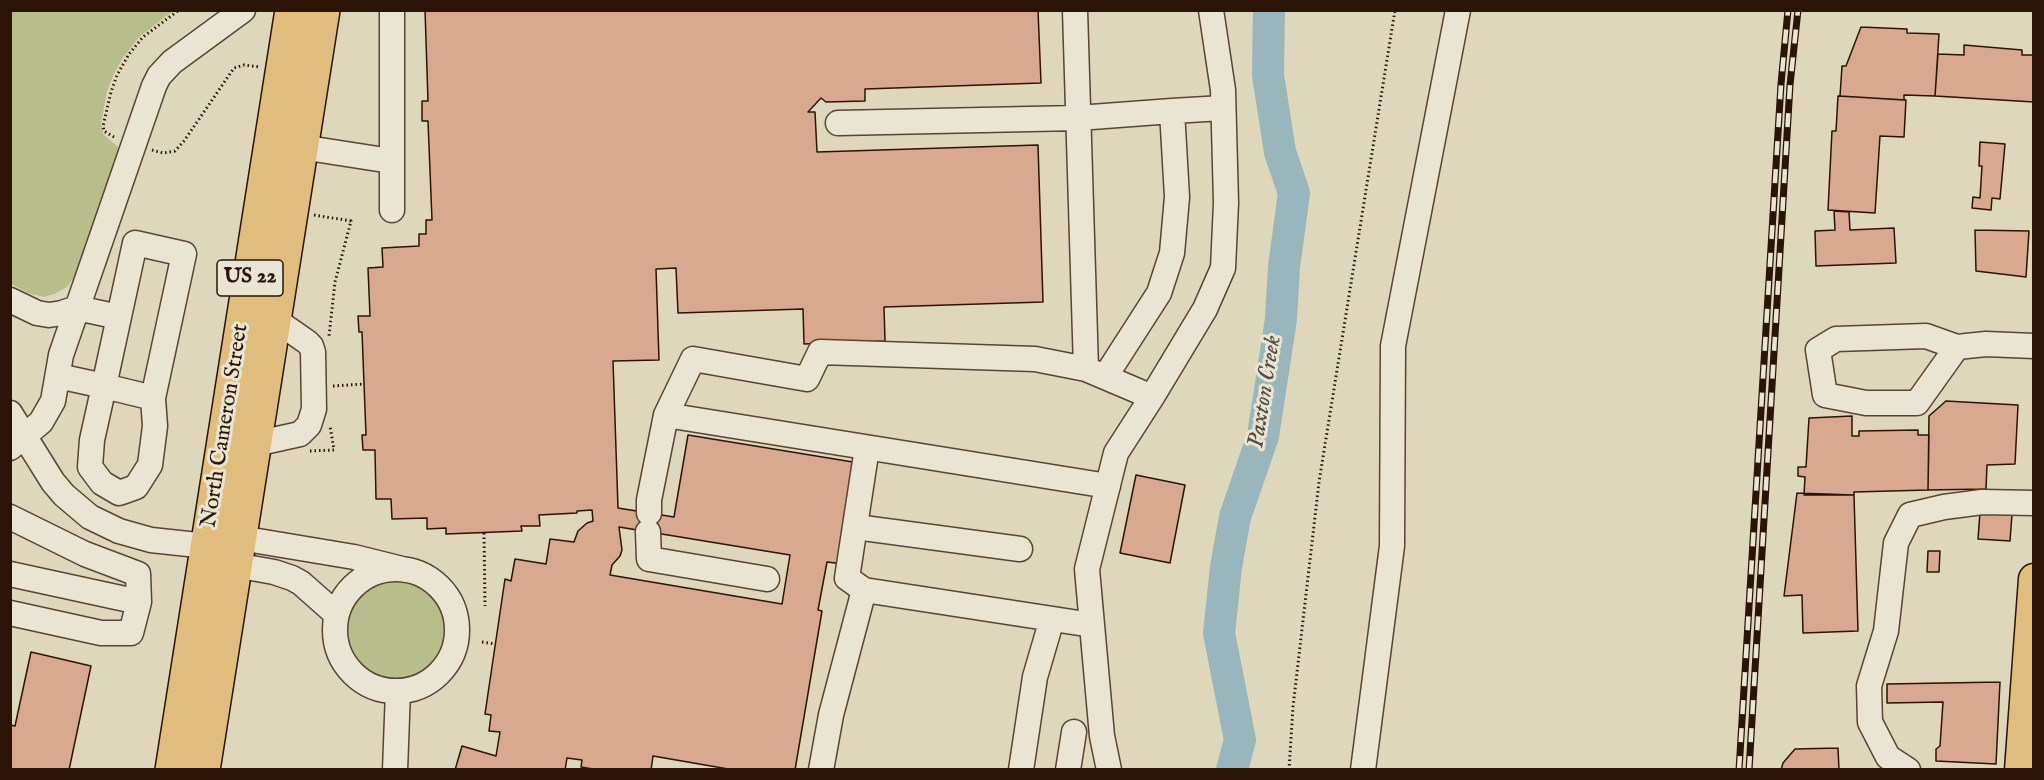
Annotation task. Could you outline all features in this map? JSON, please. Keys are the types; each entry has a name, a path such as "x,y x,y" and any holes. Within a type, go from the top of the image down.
{"highway":[{"name":"North Cameron Street","path":"172,770 292,10"},
{"name":"North Cameron Street","path":"203,770 323,10"}],"main road":[{"path":"2020,770 2028,722 2034,579"}],"street":[{"path":"17,442 47,413 53,401 61,355 135,144 149,97 159,76 172,62 243,10"},
{"path":"392,10 392,210"},
{"path":"1075,10 1078,118 1095,373"},
{"path":"1109,770 1102,736 1087,569 1116,453 1205,309 1223,268 1226,203 1223,90 1211,10"},
{"path":"1363,770 1392,546 1393,346 1458,10"},
{"path":"838,123 1078,118 1223,108"},
{"path":"1095,373 1159,293 1172,253 1177,197 1172,111"},
{"path":"301,147 391,161"},
{"path":"135,243 183,254 153,398 155,426 150,465 136,487 119,494 102,483 90,467 92,440 104,386 135,243"},
{"path":"10,300 37,313 49,315 77,308 119,316"},
{"path":"255,444 300,434 309,424 314,409 313,352 307,342 274,319"},
{"path":"1957,346 1917,403 1866,403 1825,395 1818,350 1836,339 1926,336 1957,346 1986,344 2034,346"},
{"path":"767,579 649,559 650,500 666,416 693,359 807,379 820,352 1035,359 1095,373 1152,397"},
{"path":"58,376 153,398"},
{"path":"10,413 17,442 64,495 90,517 112,528 151,540 238,552 354,557 406,570 424,576 439,587 453,609 457,634 450,658 434,678 411,689 386,690 362,681 348,668 338,651 335,639 336,614 348,591 363,579 380,571 406,570"},
{"path":"666,416 1108,486"},
{"path":"867,448 847,578 864,590 1092,626"},
{"path":"1908,770 1888,757 1870,722 1869,686 1886,631 1896,543 1910,515 1944,507 1982,502 2034,503"},
{"path":"10,517 85,554 138,574 139,602 131,633 101,633 10,613"},
{"path":"856,527 1020,549"},
{"path":"238,552 274,572 301,583 336,614"},
{"path":"10,574 139,602"},
{"path":"820,770 831,715 864,590"},
{"path":"1021,770 1035,677 1052,619"},
{"path":"395,770 398,691"},
{"path":"1068,770 1074,732"}],"path":[{"path":"124,141 108,134 104,131 103,126 117,75 129,54 143,37 179,10"},
{"path":"1288,770 1319,482 1395,10"},
{"path":"144,147 163,153 175,151 234,68 244,65 262,67"},
{"path":"313,215 351,221 335,282 328,339"},
{"path":"326,386 364,384"},
{"path":"305,452 334,450 328,416"},
{"path":"484,533 486,606"},
{"path":"482,642 495,644"}],"green space":[{"path":"10,11 173,11 139,37 114,74 107,91 101,124 103,134 119,148 77,273 67,287 44,297 28,293 11,284"},
{"path":"396,581 415,585 431,595 441,611 445,630 441,649 431,665 415,675 396,679 377,675 361,665 351,649 347,630 351,611 361,595 377,585"}],"building":[{"path":"425,10 1038,10 1041,83 865,89 865,101 826,102 821,98 808,112 815,112 817,152 1038,145 1043,302 884,307 885,341 804,344 803,309 678,313 676,268 656,269 659,360 613,361 618,508 674,517 688,435 859,463 843,564 827,562 818,610 822,611 795,770 734,770 653,756 651,770 599,770 581,767 582,760 567,758 565,770 455,770 462,746 496,756 500,732 489,731 491,715 485,714 505,579 511,581 515,559 546,564 550,539 574,542 578,531 593,521 592,510 577,511 577,513 539,515 540,526 521,526 522,531 446,534 446,528 427,529 427,518 392,519 391,499 376,499 375,450 363,450 362,435 366,435 362,332 359,332 358,316 370,316 368,268 383,267 382,248 419,246 419,234 426,234 426,220 432,220 428,121 422,121 422,101 428,101","holes":["619,527 790,555 782,604 610,575 612,565 622,550"]},
{"path":"1861,27 1907,29 1907,33 1939,34 1935,96 1904,95 1904,100 1840,96 1842,66 1846,66"},
{"path":"1964,45 2022,50 2022,55 2034,55 2034,102 1935,96 1938,54 1964,55"},
{"path":"1838,96 1906,100 1904,137 1880,136 1875,213 1828,210 1832,131 1836,131"},
{"path":"1980,142 2005,144 2000,199 1992,198 1991,210 1972,208 1973,197 1980,198 1982,166 1979,166"},
{"path":"1834,211 1849,212 1850,230 1894,228 1896,263 1816,266 1815,231 1835,230"},
{"path":"1975,230 2029,231 2026,277 1976,271"},
{"path":"1946,401 2018,405 2015,464 1987,465 1986,489 1928,490 1929,416"},
{"path":"1852,416 1852,436 1859,436 1859,431 1918,430 1918,435 1929,435 1928,490 1854,492 1854,495 1804,495 1805,477 1798,476 1798,467 1806,467 1809,418"},
{"path":"1136,475 1185,485 1170,563 1120,553"},
{"path":"1797,493 1854,495 1858,631 1803,633 1802,595 1784,596"},
{"path":"1980,512 2012,514 2010,541 1978,539"},
{"path":"1928,551 1940,551 1939,572 1927,572"},
{"path":"31,652 91,666 69,770 10,770 10,725 15,726"},
{"path":"2000,682 1996,764 1936,761 1936,749 1940,746 1943,702 1887,703 1887,684"},
{"path":"1838,748 1839,770 1781,770 1783,763 1795,749"}],"waterway":[{"name":"Paxton Creek","path":"1232,770 1240,740 1219,633 1226,567 1235,517 1263,436 1281,319 1284,267 1294,193 1280,152 1268,75 1269,10"}],"railway":[{"path":"1739,770 1781,84 1788,10"},
{"path":"1749,770 1790,85 1798,10"}]}
